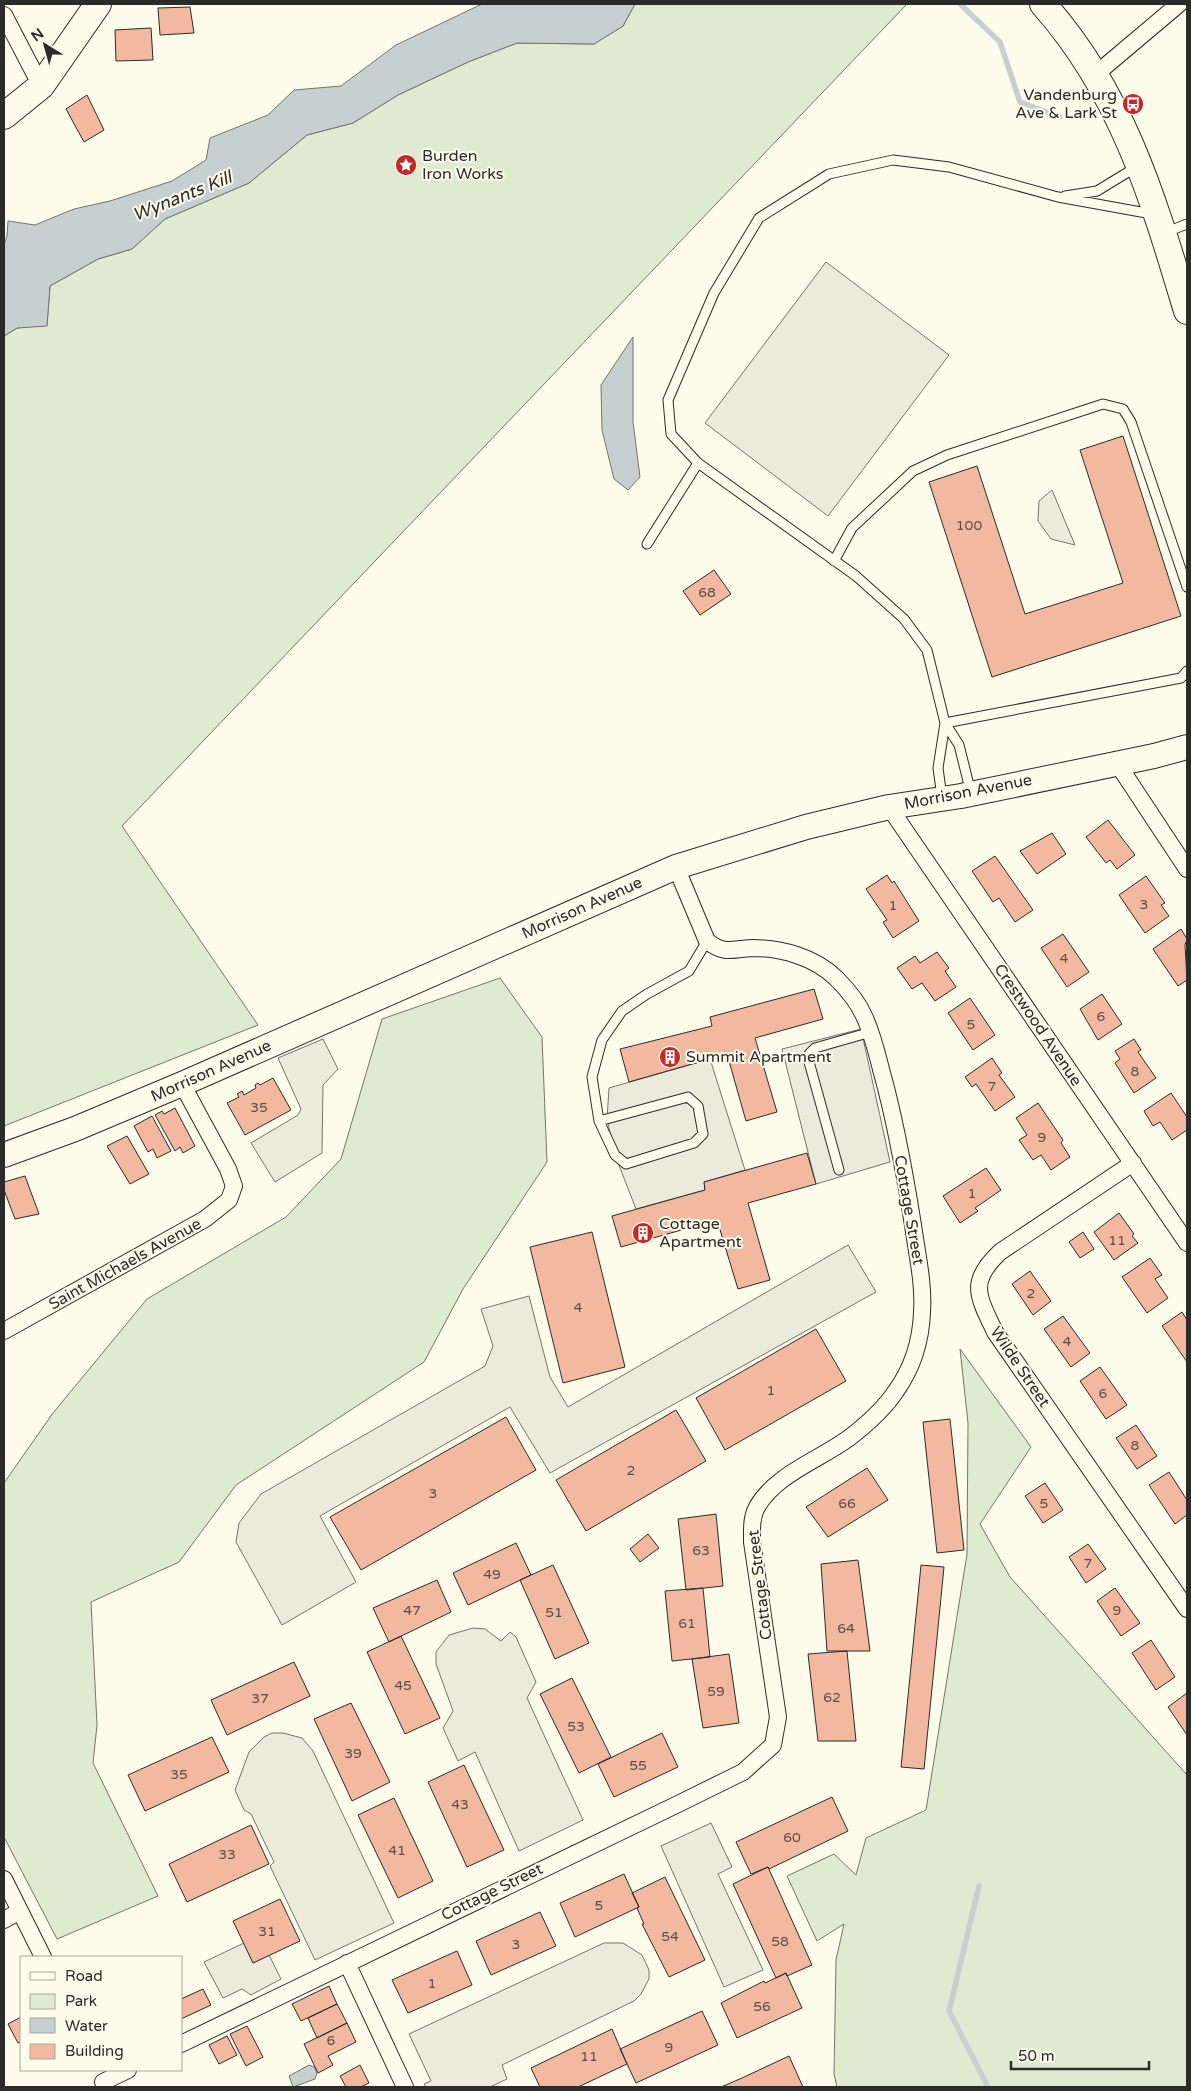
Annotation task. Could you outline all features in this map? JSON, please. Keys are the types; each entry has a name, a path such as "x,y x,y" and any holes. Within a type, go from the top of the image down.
{"main road":[{"path":"4,116 41,86 98,4"},
{"path":"1043,4 1064,27 1096,74 1122,124 1139,165 1170,224 1187,311"}],"street":[{"path":"1096,74 1179,4"},
{"path":"4,15 41,86"},
{"name":"Morrison Avenue","path":"4,1155 75,1129 182,1084 676,867 806,827 889,807 971,794 1187,747"},
{"path":"1117,763 1187,870"},
{"name":"Crestwood Avenue","path":"889,807 1187,1243"},
{"path":"676,867 707,941"},
{"name":"Cottage Street","path":"182,2044 743,1772 773,1745 778,1717 752,1542 752,1519 757,1506 783,1479 848,1438 875,1416 896,1391 910,1368 919,1341 922,1311 919,1268 908,1196 888,1095 864,1015 849,993 819,965 796,955 775,950 752,948 725,951 717,949 707,941"},
{"name":"Saint Michaels Avenue","path":"4,1331 205,1219 229,1200 234,1186 228,1169 182,1084"},
{"name":"Wilde Street","path":"1133,1163 1000,1252 986,1265 980,1276 980,1300 995,1332 1187,1609"},
{"path":"4,1879 42,1956"},
{"path":"4,1920 20,1911"},
{"path":"347,1963 405,2087"},
{"path":"102,2080 125,2071"}],"lane":[{"path":"971,794 959,745 945,723 927,650 904,619 856,576 698,463 671,434 668,400 714,293 759,218 829,174 893,160 949,167 1058,197 1170,224"},
{"path":"1058,197 1097,191 1139,165"},
{"path":"834,561 852,528 913,471 947,455 1103,404 1123,409 1131,422 1187,587"},
{"path":"647,544 698,463"},
{"path":"945,723 1181,678 1187,671"},
{"path":"942,799 938,768 945,723"},
{"path":"599,1121 688,1098 698,1106 703,1134 694,1143 626,1164 615,1155 599,1121 592,1077 602,1040 622,1011 647,994 689,971 707,941"},
{"path":"839,1170 808,1062 809,1054 815,1048 870,1032"}],"green space":[{"path":"635,4 907,4 122,826 258,1025 4,1126 4,336 17,328 47,325 50,286 98,259 132,249 165,219 249,183 307,135 353,123 398,95 468,62 517,43 594,44 623,26"},
{"path":"500,978 542,1037 547,1162 463,1289 424,1362 236,1485 179,1562 91,1602 97,1725 93,1763 158,1896 57,1939 4,1837 4,1483 53,1413 147,1299 286,1217 341,1159 382,1019"},
{"path":"960,1349 1031,1447 980,1524 1010,1577 1187,1775 1187,2087 837,2087 834,2074 836,1960 844,1924 817,1941 787,1876 834,1854 856,1875 866,1838 926,1810 967,1554 968,1423"}],"shaded area":[{"path":"826,262 949,355 828,516 705,423"},
{"path":"1052,490 1075,545 1051,539 1038,521 1039,501"},
{"path":"861,1029 890,1162 816,1184 782,1049"},
{"path":"323,1039 338,1069 323,1085 322,1153 275,1182 251,1143 298,1115 301,1109 278,1058"},
{"path":"710,1059 745,1170 704,1182 705,1190 636,1209 615,1155 607,1119 609,1088"},
{"path":"848,1245 876,1292 550,1473 510,1407 320,1516 356,1582 282,1625 236,1542 239,1523 261,1494 485,1366 493,1346 481,1309 529,1296 550,1377 568,1407"},
{"path":"473,1628 485,1629 501,1641 510,1632 516,1637 536,1682 527,1698 583,1820 519,1851 475,1752 458,1761 443,1728 453,1711 436,1664 436,1652 449,1635"},
{"path":"272,1733 283,1733 302,1738 313,1751 394,1923 315,1960 270,1866 274,1862 251,1814 244,1810 235,1790 249,1752 264,1737"},
{"path":"711,1823 732,1867 718,1874 763,1970 724,1987 661,1846"},
{"path":"244,1943 253,1963 269,1955 281,1979 251,1995 242,1989 223,1998 204,1962"},
{"path":"604,1943 623,1943 642,1955 649,1970 649,1979 641,1994 634,2001 502,2065 507,2079 490,2087 426,2087 424,2084 431,2081 409,2034"}],"water":[{"name":"Wynants Kill","path":"482,4 635,4 623,26 594,44 517,43 468,62 398,95 353,123 307,135 249,183 165,219 132,249 98,259 50,286 47,326 17,328 4,336 4,245 8,221 35,225 74,209 110,201 172,181 206,160 210,138 268,115 294,90 341,86 396,45"},
{"path":"633,337 633,422 640,477 628,490 614,479 602,430 601,385"},
{"path":"309,2065 314,2067 317,2073 315,2079 293,2087 289,2076"}],"building":[{"path":"190,7 194,33 160,35 158,8"},
{"path":"151,28 153,60 116,61 115,30"},
{"path":"87,95 104,130 84,142 66,109"},
{"path":"1123,436 1181,616 992,677 929,482 977,466 1025,614 1123,583 1080,450"},
{"path":"714,570 731,594 700,615 683,591"},
{"path":"1108,820 1135,855 1117,869 1110,860 1106,863 1086,837"},
{"path":"1052,833 1066,854 1037,874 1020,851"},
{"path":"995,856 1033,910 1015,922 999,898 993,902 972,871"},
{"path":"887,875 892,883 894,881 919,921 893,938 883,922 887,920 866,889"},
{"path":"1146,876 1165,903 1161,905 1169,916 1145,933 1119,895"},
{"path":"1181,929 1187,939 1185,945 1187,980 1178,986 1153,949"},
{"path":"1063,934 1089,972 1067,987 1041,948"},
{"path":"937,952 949,968 945,971 956,987 935,1001 922,983 912,989 897,968 915,956 920,963"},
{"name":"Summit Apartment","path":"814,989 823,1019 755,1038 777,1112 746,1121 727,1054 629,1082 620,1049 712,1026 710,1017"},
{"path":"1102,994 1122,1024 1098,1040 1080,1009"},
{"path":"970,998 995,1035 973,1050 948,1013"},
{"path":"1134,1039 1141,1050 1138,1052 1156,1078 1134,1093 1115,1063 1120,1059 1115,1051"},
{"path":"992,1058 1002,1073 999,1075 1015,1097 995,1111 976,1084 972,1087 965,1077"},
{"path":"273,1078 291,1110 245,1135 227,1103 239,1097 237,1094 242,1091 244,1095 256,1088 255,1085 258,1083 260,1085"},
{"path":"1171,1093 1187,1117 1187,1130 1172,1140 1160,1122 1153,1126 1144,1111"},
{"path":"1038,1103 1063,1140 1061,1143 1070,1157 1051,1170 1041,1155 1033,1160 1019,1140 1027,1135 1016,1118"},
{"path":"175,1108 195,1146 183,1153 180,1147 175,1151 155,1115 162,1111 164,1114"},
{"path":"152,1116 171,1151 157,1158 153,1149 148,1152 134,1126"},
{"path":"127,1136 149,1174 130,1184 107,1146"},
{"name":"Cottage Apartment","path":"807,1153 816,1184 748,1203 770,1280 738,1289 717,1220 621,1247 612,1216 705,1190 704,1182"},
{"path":"986,1168 1001,1190 975,1208 978,1211 960,1223 943,1196"},
{"path":"25,1176 39,1214 15,1219 4,1190 4,1182"},
{"path":"1119,1213 1138,1243 1114,1260 1094,1232"},
{"path":"592,1232 625,1367 563,1383 530,1247"},
{"path":"1083,1232 1094,1249 1080,1258 1069,1242"},
{"path":"1150,1258 1162,1275 1155,1279 1168,1298 1147,1313 1122,1277"},
{"path":"1030,1271 1051,1301 1033,1315 1012,1284"},
{"path":"1182,1312 1187,1320 1187,1362 1162,1326"},
{"path":"1063,1316 1090,1353 1071,1367 1044,1329"},
{"path":"816,1329 846,1381 725,1450 696,1398"},
{"path":"1100,1367 1127,1405 1106,1419 1080,1381"},
{"path":"676,1410 706,1461 586,1531 556,1480"},
{"path":"506,1417 536,1470 361,1570 330,1517"},
{"path":"950,1419 964,1550 937,1553 923,1422"},
{"path":"1136,1425 1157,1456 1137,1469 1116,1438"},
{"path":"867,1468 888,1500 828,1537 806,1507"},
{"path":"1169,1472 1187,1500 1187,1515 1175,1524 1149,1485"},
{"path":"1045,1483 1063,1510 1043,1523 1025,1496"},
{"path":"716,1514 723,1586 686,1590 678,1519"},
{"path":"648,1534 659,1548 640,1562 630,1549"},
{"path":"516,1543 531,1575 468,1605 453,1573"},
{"path":"1088,1544 1106,1569 1086,1583 1069,1557"},
{"path":"858,1560 870,1651 827,1651 821,1564"},
{"path":"553,1565 589,1643 555,1659 520,1580"},
{"path":"921,1565 944,1567 924,1769 901,1767"},
{"path":"437,1580 451,1612 389,1642 373,1608"},
{"path":"703,1588 710,1657 672,1661 665,1591"},
{"path":"1115,1588 1140,1623 1121,1636 1097,1601"},
{"path":"401,1636 440,1718 405,1734 367,1652"},
{"path":"1151,1640 1175,1677 1156,1690 1132,1653"},
{"path":"847,1651 856,1741 818,1741 808,1654"},
{"path":"729,1654 739,1723 703,1728 692,1659"},
{"path":"294,1662 310,1696 227,1735 211,1700"},
{"path":"572,1678 611,1757 579,1773 540,1694"},
{"path":"1187,1693 1187,1735 1168,1707"},
{"path":"351,1703 390,1782 352,1801 314,1719"},
{"path":"662,1733 678,1767 614,1797 598,1764"},
{"path":"212,1737 229,1772 145,1811 128,1775"},
{"path":"464,1765 504,1850 467,1867 428,1782"},
{"path":"832,1797 848,1831 769,1869 768,1867 751,1874 736,1842"},
{"path":"394,1798 433,1881 398,1898 358,1815"},
{"path":"251,1825 269,1864 187,1902 169,1864"},
{"path":"768,1867 812,1965 787,1976 786,1973 776,1978 733,1884"},
{"path":"624,1874 639,1907 575,1937 560,1903"},
{"path":"665,1877 705,1960 669,1977 642,1924 644,1924 637,1908 639,1907 632,1893"},
{"path":"280,1899 300,1941 253,1963 233,1921"},
{"path":"540,1912 556,1946 491,1975 476,1941"},
{"path":"457,1951 472,1985 408,2013 392,1980"},
{"path":"786,1973 802,2008 737,2038 721,2003 764,1981 765,1983"},
{"path":"329,1986 337,2004 301,2021 292,2004"},
{"path":"203,1989 211,2005 182,2019 182,1999"},
{"path":"337,2004 347,2023 317,2038 308,2018"},
{"path":"702,2011 718,2045 636,2083 620,2049"},
{"path":"20,2018 20,2042 18,2043 8,2024"},
{"path":"347,2023 356,2042 328,2056 333,2065 318,2073 304,2044"},
{"path":"247,2026 263,2057 246,2066 230,2034"},
{"path":"612,2029 627,2064 578,2087 540,2087 531,2068"},
{"path":"227,2036 237,2055 219,2064 209,2045"},
{"path":"789,2056 803,2087 721,2087 742,2078"},
{"path":"360,2065 369,2083 361,2087 346,2087 340,2076"}],"waterway":[{"path":"960,4 1000,42 1020,102 1060,117"},
{"path":"979,1886 949,2011 988,2087"}],"place":[{"name":"Vandenburg Ave & Lark St","path":"1133,104"},
{"name":"Burden Iron Works","path":"406,165"},
{"name":"Summit Apartment","path":"670,1057"},
{"name":"Cottage Apartment","path":"643,1233"}]}
